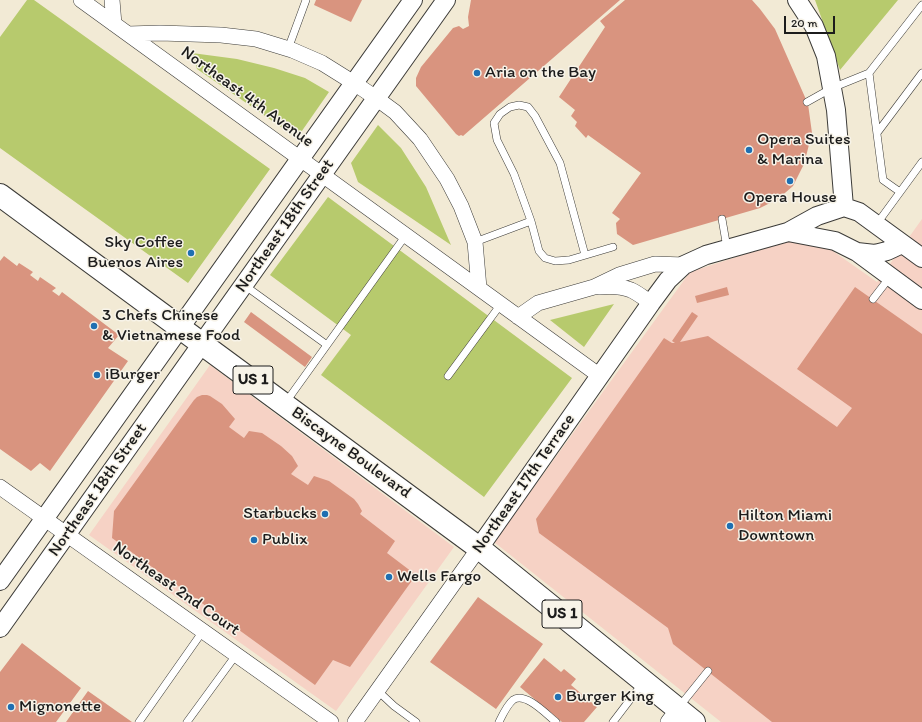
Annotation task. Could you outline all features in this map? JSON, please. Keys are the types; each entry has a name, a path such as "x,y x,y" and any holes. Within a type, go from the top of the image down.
{"main road":[{"name":"Biscayne Boulevard","path":"0,195 479,548 644,681 680,718"}],"street":[{"name":"Northeast 4th Avenue","path":"81,0 600,376"},
{"path":"112,0 114,24"},
{"name":"Northeast 18th Street","path":"0,581 413,0"},
{"name":"Northeast 18th Street","path":"0,628 446,0"},
{"path":"797,0 814,26 826,56 836,110 844,207"},
{"name":"Northeast 4th Avenue","path":"128,34 160,33 221,35 256,39 288,49 322,63 376,98 395,112 420,139 447,179 461,206 475,242 479,288"},
{"path":"788,232 817,216 844,207 859,212 922,258"},
{"path":"788,232 835,241 857,252 922,300"},
{"name":"Northeast 17th Terrace","path":"355,722 668,280 684,265 706,255 788,232"},
{"path":"857,252 875,254 887,251 902,244"},
{"name":"Northeast 17th Terrace","path":"518,317 538,303 594,287 619,275 655,264 684,265"},
{"name":"Northeast 17th Terrace","path":"594,287 610,286 632,290 651,303"},
{"name":"Northeast 2nd Court","path":"0,487 331,722"}],"lane":[{"path":"288,49 306,0"},
{"path":"807,102 832,88 869,74 922,5"},
{"path":"878,133 922,73"},
{"path":"869,74 883,180 900,192"},
{"path":"586,255 560,164 535,116 528,107 519,105 510,107 500,114 494,123 497,140 514,174 531,221 539,251 545,258 555,261 569,260 586,255 613,247"},
{"path":"876,225 922,162"},
{"path":"722,219 727,249"},
{"path":"475,242 531,221"},
{"path":"284,404 406,235"},
{"path":"873,299 891,277"},
{"path":"244,285 327,345"},
{"path":"448,376 501,304"},
{"path":"139,722 203,631"},
{"path":"187,722 236,655"},
{"path":"680,718 708,671"},
{"path":"613,722 644,681"},
{"path":"378,691 394,706 416,722"},
{"path":"499,722 504,711 513,700 518,698 529,700 556,722"}],"shaded area":[{"name":"Hilton Miami Downtown","path":"922,219 922,722 721,722 494,542 690,272 789,240 830,249 877,282"},
{"name":"Publix","path":"210,365 454,547 336,711 89,535"}],"green space":[{"path":"27,0 34,0 270,169 188,283 0,148 0,37"},
{"path":"815,0 898,0 840,70"},
{"path":"192,53 237,59 274,68 305,78 329,92 297,138 197,69"},
{"path":"378,125 401,148 426,187 451,245 358,182 351,163"},
{"path":"328,197 572,378 484,497 321,375 351,335 270,275"},
{"path":"614,304 584,347 550,320"}],"building":[{"path":"316,0 362,0 351,22 314,5"},
{"name":"Aria on the Bay","path":"471,0 620,0 463,136 459,136 416,86 416,78 421,67 453,28 459,26 463,29 469,26 468,17"},
{"path":"625,0 752,0 760,9 775,29 808,104 812,133 804,164 793,186 778,199 760,208 633,245 617,234 616,223 620,219 612,213 641,173 588,135 586,138 575,126 577,122 571,116 575,110 559,97 605,27 600,21"},
{"path":"4,256 17,266 19,263 33,272 30,275 38,281 40,277 56,288 52,291 59,296 62,292 119,335 108,348 128,361 50,471 40,463 31,471 0,449 0,261"},
{"path":"727,287 729,295 697,303 695,296"},
{"name":"Hilton Miami Downtown","path":"855,287 922,334 922,722 772,722 673,644 668,628 539,533 536,519 664,338 672,343 675,343 672,341 692,312 698,316 680,342 708,336 837,427 852,408 797,369"},
{"path":"251,312 312,357 305,367 244,322"},
{"name":"Publix","path":"202,395 210,396 222,404 235,419 229,427 244,438 249,431 262,433 281,446 292,456 298,466 291,474 308,485 314,476 329,481 354,499 362,511 360,514 395,541 387,553 416,575 350,667 333,660 315,685 112,538 114,511 194,400"},
{"path":"478,597 543,644 496,709 430,662"},
{"path":"22,643 81,688 56,722 0,722 0,672"},
{"name":"Burger King","path":"544,658 561,672 564,669 576,679 571,685 597,707 584,722 562,722 520,687"},
{"path":"88,691 132,722 66,722"}],"place":[{"name":"Aria on the Bay","path":"477,73"},
{"name":"Opera Suites & Marina","path":"749,150"},
{"name":"Opera House","path":"790,181"},
{"name":"Sky Coffee Buenos Aires","path":"191,253"},
{"name":"3 Chefs Chinese & Vietnamese Food","path":"94,326"},
{"name":"iBurger","path":"97,375"},
{"name":"Starbucks","path":"325,514"},
{"name":"Hilton Miami Downtown","path":"730,526"},
{"name":"Publix","path":"254,540"},
{"name":"Wells Fargo","path":"389,577"},
{"name":"Burger King","path":"558,697"},
{"name":"Mignonette","path":"11,707"}]}
